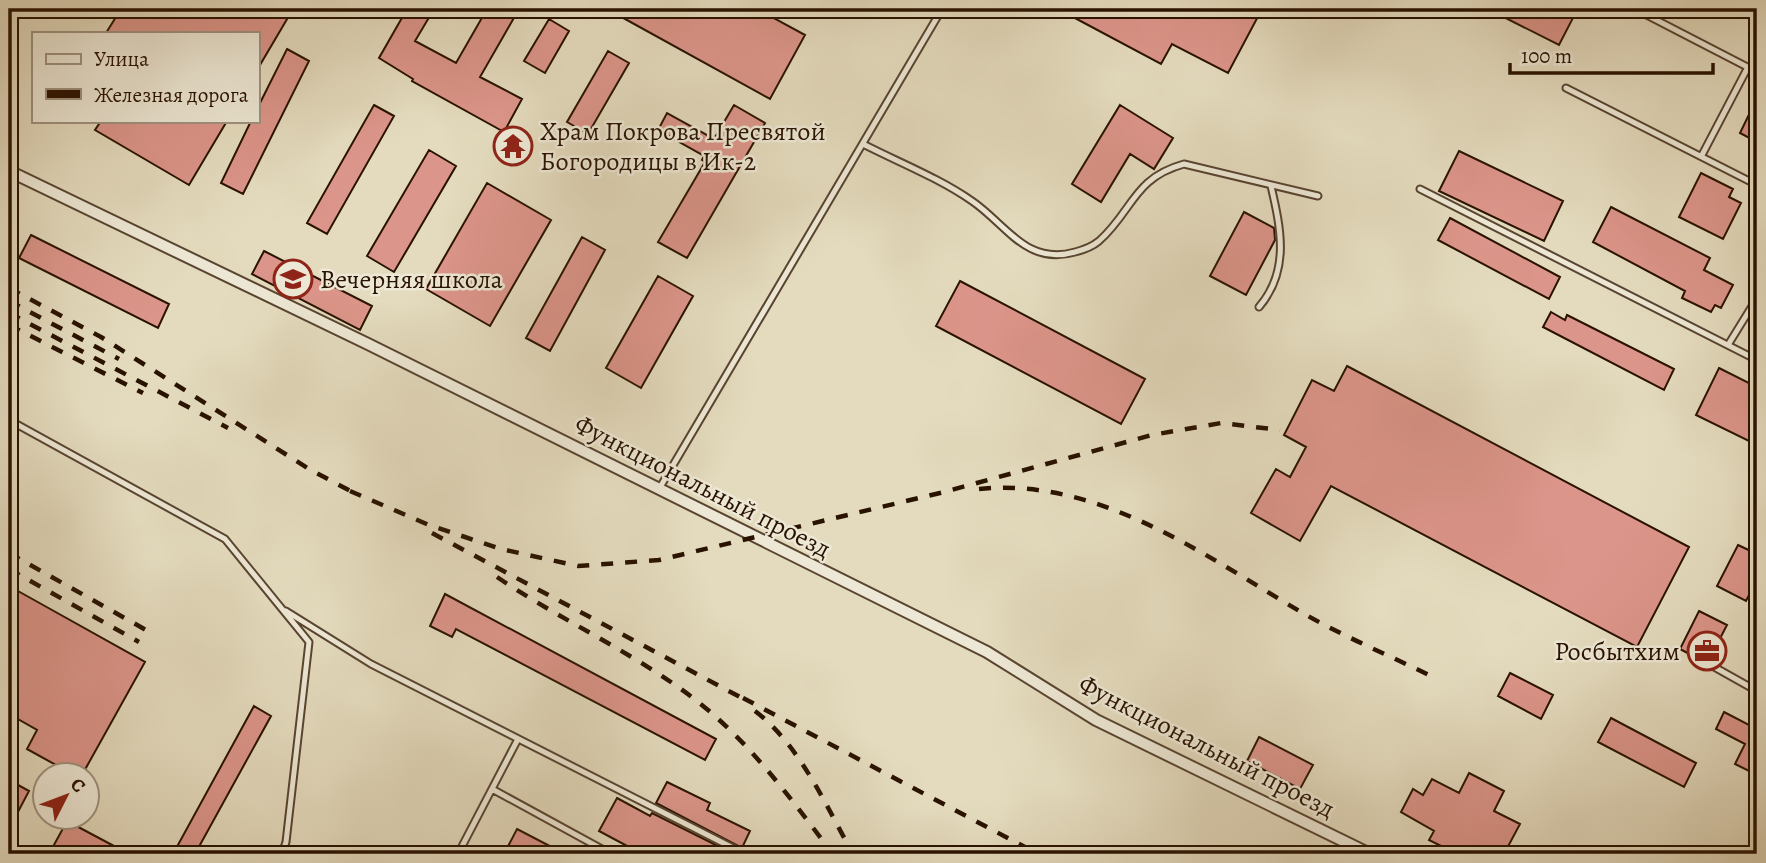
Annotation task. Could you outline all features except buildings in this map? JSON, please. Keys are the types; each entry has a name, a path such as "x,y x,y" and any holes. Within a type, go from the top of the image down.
{"street":[{"name":"Функциональный проезд","path":"9,171 987,652 1096,720 1370,854"}],"lane":[{"path":"659,489 942,9"},
{"path":"1635,9 1757,72"},
{"path":"1702,155 1748,67"},
{"path":"1566,88 1757,185"},
{"path":"863,144 972,201 1013,238 1050,256 1072,253 1097,243 1114,225 1138,189 1166,169 1184,164 1318,196"},
{"path":"1259,307 1273,289 1282,255 1280,225 1271,186"},
{"path":"1420,189 1757,360"},
{"path":"1728,345 1757,298"},
{"path":"9,420 225,539 309,642 286,842 282,854"},
{"path":"281,607 371,664 737,850"},
{"path":"1700,659 1757,691"},
{"path":"459,854 518,739"},
{"path":"492,789 611,854"}],"railway":[{"path":"9,288 101,337 309,469 358,495"},
{"path":"9,301 119,359"},
{"path":"9,313 228,428"},
{"path":"9,325 143,393"},
{"path":"350,491 429,525 501,549 578,566 659,560 944,492 1152,435 1221,423 1280,430"},
{"path":"979,489 1023,489 1066,495 1108,508 1188,545 1317,621 1435,678"},
{"path":"432,533 740,697"},
{"path":"9,553 146,630"},
{"path":"9,569 139,642"},
{"path":"497,577 638,661 692,697 748,749 833,854"},
{"path":"743,698 1038,854"},
{"path":"755,711 786,741 799,759 853,854"}],"place":[{"name":"Храм Покрова Пресвятой Богородицы в Ик-2","path":"513,146"},
{"name":"Вечерняя школа","path":"293,279"},
{"name":"Росбытхим","path":"1707,651"}]}
